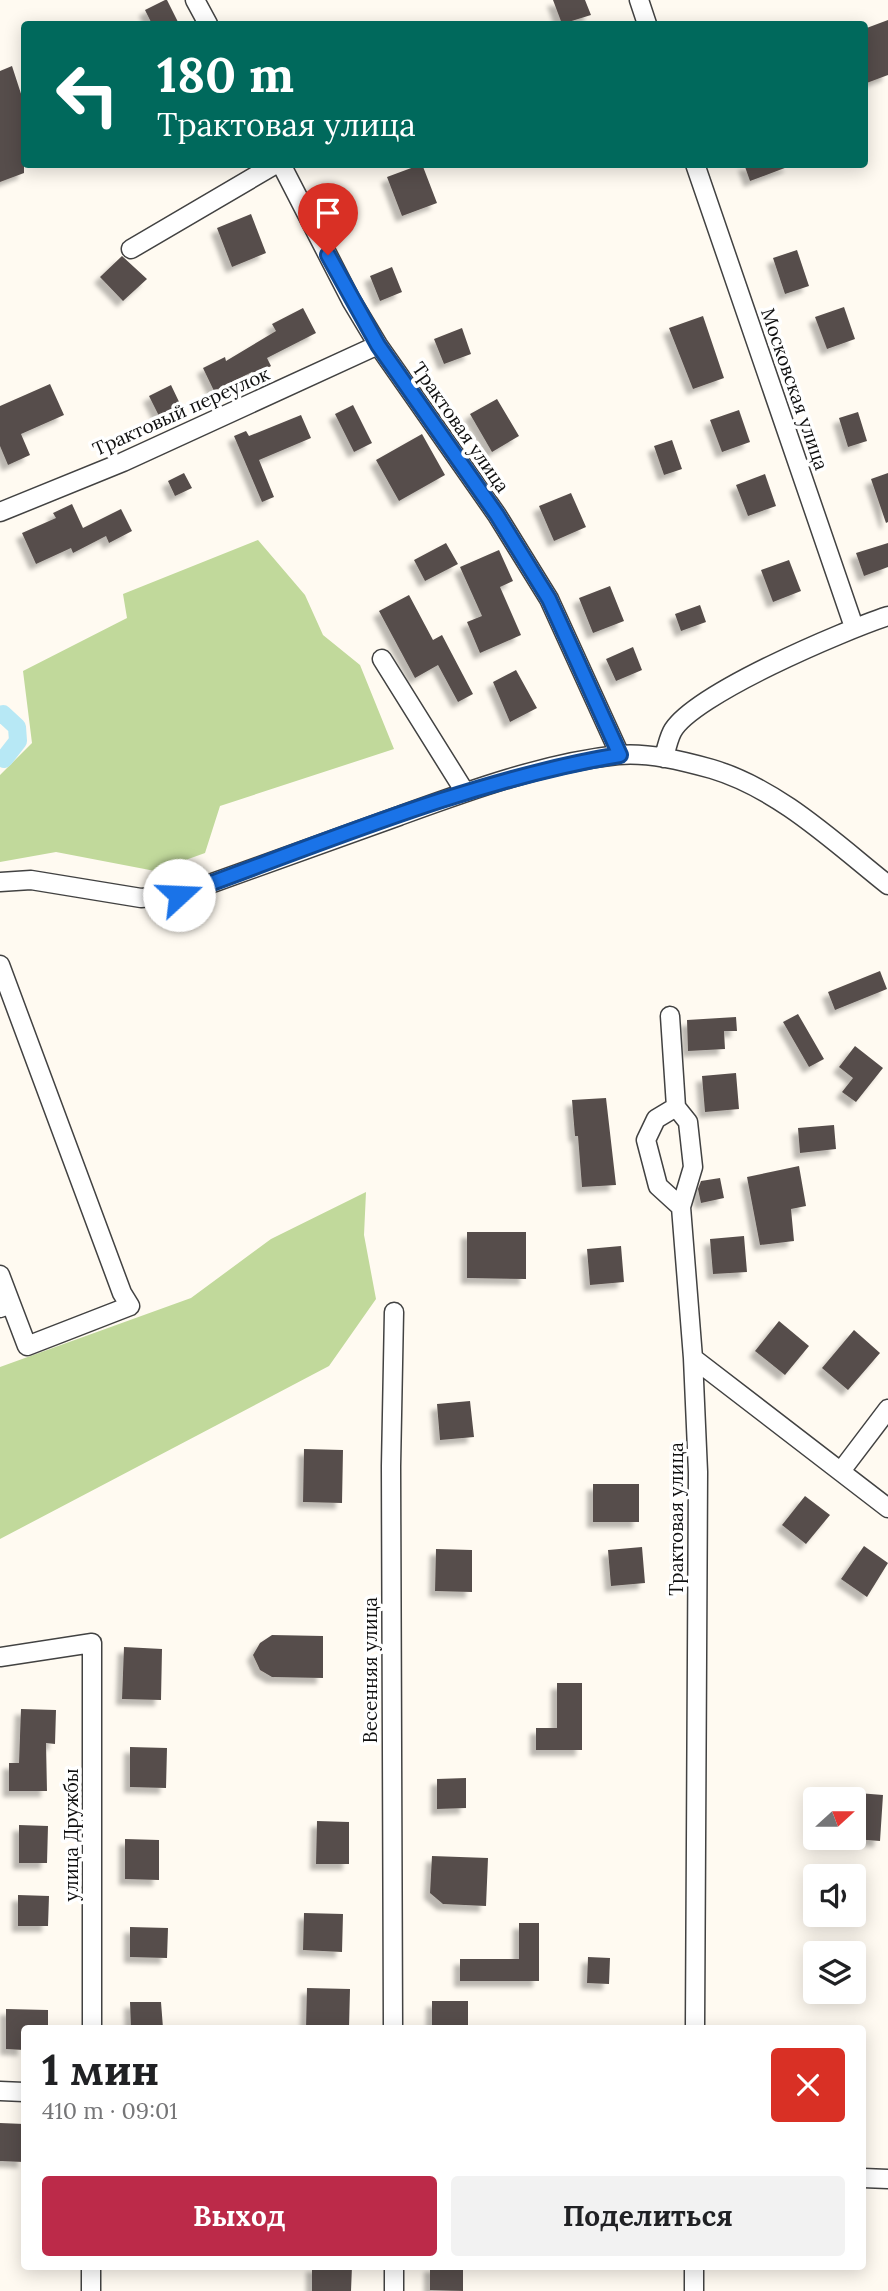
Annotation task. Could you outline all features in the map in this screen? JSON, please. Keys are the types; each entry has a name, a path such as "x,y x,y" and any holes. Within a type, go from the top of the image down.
{"street":[{"path":"195,0 206,21"},
{"path":"639,0 646,21"},
{"path":"131,249 271,168"},
{"name":"Трактовая улица","path":"280,168 378,345 497,515 549,599 620,755"},
{"name":"Московская улица","path":"696,168 854,627"},
{"name":"Трактовый переулок","path":"0,512 123,461 378,345"},
{"path":"664,758 672,731 694,710 740,681 854,627 888,615"},
{"path":"382,659 465,792"},
{"path":"0,882 31,880 141,898 179,895 465,792 567,764 620,755 664,758 714,770 755,788 796,812 888,885"},
{"path":"0,965 122,1293 130,1306 27,1346 5,1306 0,1275"},
{"name":"Трактовая улица","path":"670,1016 676,1107 688,1122 693,1167 681,1207 694,1358 698,1472 695,2025"},
{"path":"676,1107 656,1119 646,1140 658,1186 681,1207"},
{"name":"Весенняя улица","path":"393,2025 391,1466 394,1312"},
{"path":"694,1358 888,1508"},
{"path":"841,1472 888,1409"},
{"name":"улица Дружбы","path":"0,1657 92,1643 92,2025"},
{"path":"0,2091 21,2092"},
{"path":"866,2178 888,2179"},
{"path":"91,2270 91,2291"},
{"path":"394,2270 394,2291"},
{"path":"694,2270 694,2291"}],"green space":[{"path":"258,540 305,595 323,635 360,665 394,749 220,806 205,853 155,871 56,852 0,862 0,775 32,743 23,671 127,618 123,594"},
{"path":"366,1192 364,1235 376,1299 329,1366 0,1539 0,1367 191,1298 271,1239"}],"building":[{"path":"167,0 178,21 150,21 145,10"},
{"path":"553,0 585,0 591,15 572,21 561,21"},
{"path":"888,20 888,75 868,82 868,28"},
{"path":"12,66 21,94 21,168 24,168 24,173 0,182 0,71"},
{"path":"411,168 424,168 437,203 402,216 387,177"},
{"path":"745,168 785,168 750,181"},
{"path":"251,214 266,253 232,267 217,228"},
{"path":"797,250 809,286 785,294 773,258"},
{"path":"122,256 147,279 123,301 100,277"},
{"path":"392,267 402,292 380,301 370,276"},
{"path":"844,307 855,339 827,349 815,317"},
{"path":"303,308 316,333 267,358 271,366 254,376 252,372 214,391 203,368 225,357 226,361 276,331 272,324"},
{"path":"703,316 724,378 693,389 669,328"},
{"path":"462,328 471,354 444,364 434,339"},
{"path":"50,384 64,415 21,434 30,455 8,465 0,446 0,406"},
{"path":"171,385 182,408 160,418 149,396"},
{"path":"497,399 519,436 492,452 470,414"},
{"path":"353,405 372,443 354,452 335,414"},
{"path":"739,410 750,442 722,452 710,420"},
{"path":"858,412 867,441 848,447 839,418"},
{"path":"301,415 311,438 259,460 274,497 262,502 234,436 246,431 249,436"},
{"path":"422,434 445,475 399,501 376,460"},
{"path":"672,440 682,469 664,475 654,446"},
{"path":"184,473 192,488 175,496 168,481"},
{"path":"888,473 888,522 886,523 871,479"},
{"path":"765,474 776,506 748,516 736,485"},
{"path":"571,493 586,527 554,541 539,506"},
{"path":"72,504 83,528 121,509 132,531 109,543 106,536 73,553 71,548 36,564 22,533 56,518 53,513"},
{"path":"446,543 458,564 425,581 414,560"},
{"path":"888,543 888,567 864,576 856,553"},
{"path":"499,550 513,581 500,587 521,635 480,653 467,622 482,616 460,567"},
{"path":"789,560 801,591 773,602 761,570"},
{"path":"610,586 624,621 593,633 579,598"},
{"path":"409,595 433,640 442,635 473,694 458,702 438,665 415,678 379,611"},
{"path":"700,605 706,622 681,631 675,614"},
{"path":"633,647 642,670 616,681 606,659"},
{"path":"516,670 537,708 510,722 493,682"},
{"path":"880,971 887,989 835,1010 828,992"},
{"path":"798,1014 824,1059 809,1067 783,1022"},
{"path":"736,1017 737,1031 724,1031 725,1049 688,1051 687,1020"},
{"path":"855,1046 883,1068 856,1102 842,1092 853,1078 839,1067"},
{"path":"736,1073 739,1109 705,1112 702,1076"},
{"path":"606,1098 616,1185 582,1187 572,1100"},
{"path":"834,1125 836,1149 800,1153 798,1128"},
{"path":"799,1166 806,1206 791,1209 794,1241 760,1245 747,1177"},
{"path":"720,1178 724,1198 701,1203 698,1189 701,1181"},
{"path":"467,1232 526,1232 526,1279 467,1278"},
{"path":"744,1236 747,1272 713,1274 710,1239"},
{"path":"621,1246 624,1282 590,1285 587,1249"},
{"path":"779,1321 809,1346 785,1375 755,1351"},
{"path":"854,1330 880,1353 848,1390 822,1368"},
{"path":"470,1401 474,1437 440,1440 437,1404"},
{"path":"304,1449 343,1450 342,1503 303,1502"},
{"path":"593,1484 639,1484 639,1522 593,1522"},
{"path":"805,1496 830,1515 806,1544 782,1525"},
{"path":"864,1546 888,1563 867,1597 841,1579"},
{"path":"642,1547 645,1583 611,1586 608,1550"},
{"path":"436,1549 472,1550 472,1592 435,1591"},
{"path":"272,1635 323,1636 323,1678 272,1677 260,1670 253,1655 260,1643"},
{"path":"124,1647 162,1649 161,1700 122,1699"},
{"path":"557,1683 582,1683 582,1750 536,1750 536,1728 557,1728"},
{"path":"21,1709 56,1710 55,1744 46,1743 47,1791 9,1791 9,1763 19,1763"},
{"path":"130,1747 167,1748 166,1788 130,1787"},
{"path":"466,1778 466,1808 437,1809 437,1779"},
{"path":"866,1794 883,1795 880,1841 866,1840"},
{"path":"317,1821 349,1822 349,1864 316,1864"},
{"path":"19,1825 48,1826 47,1863 19,1863"},
{"path":"125,1839 159,1840 159,1880 125,1879"},
{"path":"432,1856 488,1858 486,1906 443,1904 430,1893"},
{"path":"18,1895 49,1896 48,1926 18,1926"},
{"path":"304,1913 343,1914 342,1952 303,1950"},
{"path":"519,1923 539,1923 539,1981 460,1981 460,1959 519,1959"},
{"path":"130,1927 168,1928 167,1958 130,1957"},
{"path":"588,1957 610,1958 609,1984 587,1983"},
{"path":"307,1988 350,1989 349,2025 306,2025"},
{"path":"432,2001 468,2001 468,2025 432,2025"},
{"path":"130,2002 161,2002 163,2025 131,2025"},
{"path":"6,2009 48,2010 48,2025 21,2025 21,2050 6,2049"},
{"path":"0,2123 21,2124 21,2162 0,2161"},
{"path":"312,2270 352,2270 351,2291 312,2291"},
{"path":"430,2270 463,2270 463,2291 430,2290"}],"waterway":[{"path":"0,715 3,714 17,727 18,741 4,759"}],"route":[{"path":"179,895 465,792 567,764 620,755 549,599 497,515 378,345 328,255"}]}
